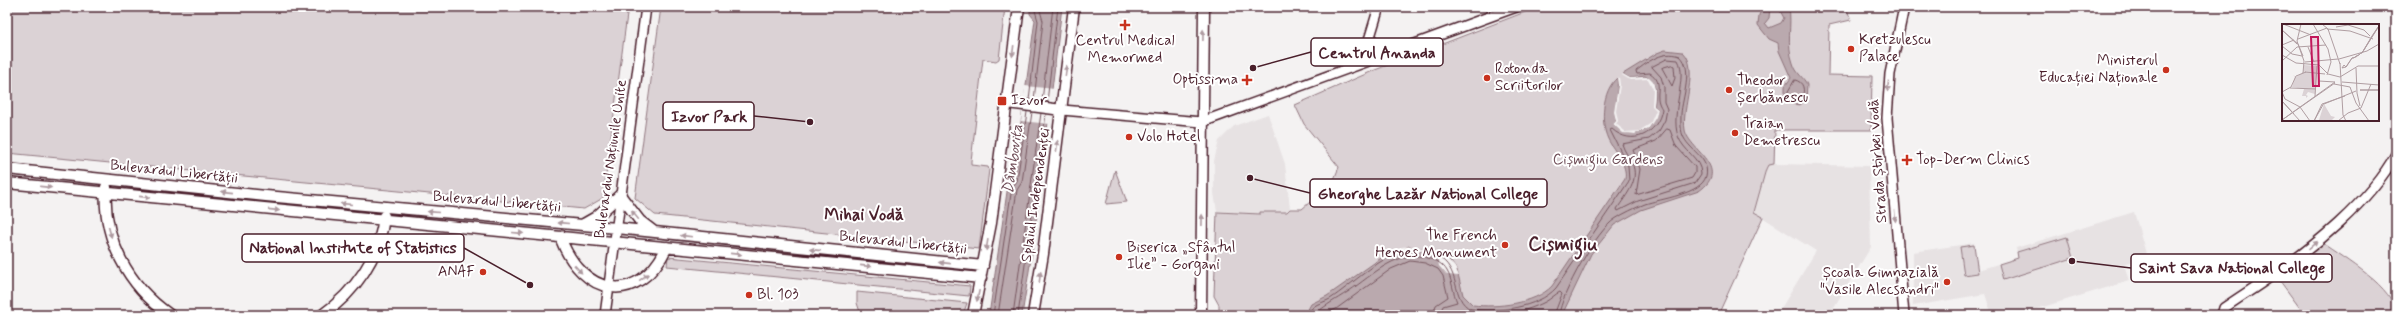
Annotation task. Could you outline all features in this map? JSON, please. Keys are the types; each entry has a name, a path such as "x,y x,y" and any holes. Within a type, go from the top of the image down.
{"main road":[{"name":"Bulevardul Națiunile Unite","path":"605,315 646,7"},
{"path":"973,315 983,266 1007,104 1019,7"},
{"name":"Splaiul Independenței","path":"1033,315 1059,110 1074,7"},
{"path":"1201,315 1204,7"},
{"path":"1362,63 1379,7"},
{"path":"1007,104 1202,122 1516,7"},
{"name":"Strada Știrbei Vodă","path":"1904,7 1890,74 1887,118 1904,315"},
{"path":"2223,312 2319,240 2379,181 2396,154"},
{"name":"Bulevardul Libertății","path":"7,169 107,181 385,208 616,228 983,266"},
{"path":"107,181 106,193 109,226 122,262 143,292 170,315"},
{"name":"Bulevardul Libertății","path":"7,183 384,221 981,278"},
{"path":"582,225 596,217 620,195 640,221 653,232"},
{"path":"322,315 342,299 365,270 375,251 384,221 385,208"},
{"path":"560,237 565,252 579,271 591,280 609,288 630,285 648,275 659,263 667,247"}],"shaded area":[{"path":"1268,114 1285,164 1290,209 1287,212 1260,212 1260,214 1217,212 1214,193 1214,161 1219,141 1234,126"},
{"path":"1768,165 1869,166 1871,247 1829,315 1777,315 1816,251 1754,212 1766,169"},
{"path":"2134,212 2147,257 2124,264 2129,281 2016,315 1992,315 1985,294 1913,306 1913,252 1974,243 1978,270 2018,258 2016,248"}],"green space":[{"path":"7,7 628,7 603,198 584,209 7,153"},
{"path":"661,7 1005,7 999,59 996,61 983,59 971,161 971,165 988,167 989,170 979,249 655,215 635,198"},
{"name":"Cișmigiu Gardens","path":"1538,7 1846,7 1851,20 1829,25 1828,75 1872,76 1871,130 1775,130 1774,164 1768,165 1766,169 1754,212 1763,217 1718,315 1219,315 1219,305 1214,296 1217,212 1260,214 1260,212 1287,212 1290,209 1302,209 1333,182 1339,167 1304,124 1295,105 1375,70"},
{"path":"1115,170 1127,202 1106,204"},
{"path":"2067,237 2073,258 2003,280 1999,264 2018,258 2017,252"},
{"path":"2323,243 2355,265 2378,284 2388,294 2394,305 2396,315 2305,315 2280,281"},
{"path":"1974,245 1978,273 1964,275 1960,247"},
{"path":"668,257 970,286 969,296 667,266"},
{"path":"857,292 967,303 963,315 861,315 857,303"}],"water":[{"path":"1030,7 1062,7 1033,246 1022,315 989,315 1008,185 1013,180 1035,20 1030,14"},
{"path":"1763,7 1770,7 1769,18 1765,23 1769,28 1781,23 1784,18 1778,7 1789,7 1789,42 1791,56 1794,67 1807,85 1806,100 1800,105 1793,104 1785,96 1785,86 1791,78 1779,51 1778,43 1769,39 1758,25 1759,15"},
{"path":"1665,50 1683,52 1688,59 1690,78 1684,121 1685,130 1688,137 1706,159 1710,167 1711,175 1708,183 1699,191 1641,210 1614,225 1591,254 1562,315 1463,315 1452,313 1439,315 1305,315 1311,304 1327,296 1384,256 1409,246 1430,249 1448,258 1457,270 1463,295 1473,305 1504,305 1526,301 1545,292 1552,286 1625,179 1623,163 1605,132 1603,116 1605,99 1608,91 1617,78 1615,110 1616,121 1613,124 1630,134 1649,128 1658,109 1654,106 1656,93 1654,85 1645,76 1630,78 1623,74 1657,53"}],"pier":[{"path":"1623,74 1630,78 1649,77 1653,81 1655,89 1654,106 1658,109 1656,117 1649,128 1635,134 1623,133 1613,124 1616,121 1614,112 1618,85 1617,78 1619,77 1620,85 1616,111 1618,121 1616,124 1626,132 1639,131 1650,124 1656,110 1652,106 1653,89 1648,79 1630,80 1622,75"},
{"path":"1025,86 1055,89 1050,124 1021,121"},
{"path":"1413,246 1430,249 1445,256 1455,267 1459,276 1447,275 1439,266 1437,256 1425,252 1407,250 1386,259 1384,256 1402,247"}],"place":[{"name":"Centrul Medical Memormed","path":"1125,25"},
{"name":"Kretzulescu Palace","path":"1851,49"},
{"name":"Cemtrul Ananda","path":"1253,68"},
{"name":"Ministerul Educației Naționale","path":"2166,70"},
{"name":"Rotonda Scriitorilor","path":"1487,78"},
{"name":"Optissima","path":"1247,80"},
{"name":"Theodor Șerbănescu","path":"1729,90"},
{"name":"Izvor","path":"1002,101"},
{"name":"Izvor Park","path":"810,122"},
{"name":"Traian Demetrescu","path":"1735,133"},
{"name":"Volo Hotel","path":"1129,137"},
{"name":"Top-Derm Clinics","path":"1907,160"},
{"name":"Gheorghe Lazăr National College","path":"1250,178"},
{"name":"The French Heroes Monument","path":"1505,245"},
{"name":"Biserica „Sfântul Ilie” - Gorgani","path":"1119,257"},
{"name":"Saint Sava National College","path":"2072,261"},
{"name":"ANAF","path":"483,272"},
{"name":"Școala Gimnazială \"Vasile Alecsandri\"","path":"1947,282"},
{"name":"National Institute of Statistics","path":"530,285"},
{"name":"Bl. 103","path":"749,295"}],"district":[{"name":"Mihai Vodă","path":"864,215"},
{"name":"Cișmigiu","path":"1563,244"}],"water label":[{"name":"Dâmbovița","path":"1013,159"}]}
